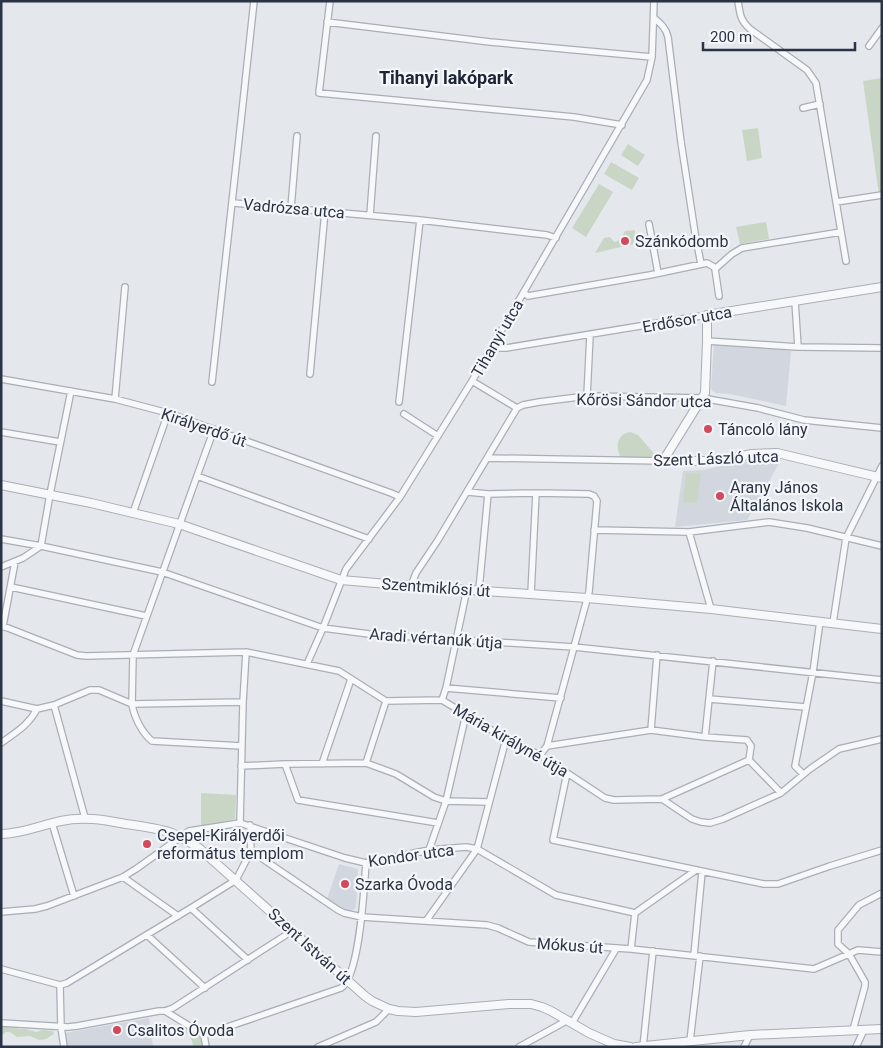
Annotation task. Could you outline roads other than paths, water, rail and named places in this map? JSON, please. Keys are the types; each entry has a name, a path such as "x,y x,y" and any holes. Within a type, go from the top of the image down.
{"street":[{"name":"Vadrózsa utca","path":"254,1 233,203 420,220 547,235 556,238"},
{"path":"330,1 319,93 574,118 622,125"},
{"name":"Tihanyi utca","path":"307,664 346,569 400,498 492,348 647,80 652,57 654,1"},
{"path":"738,1 741,18 750,30 806,70 816,83 846,261"},
{"path":"654,18 664,27 668,38 681,142 701,264"},
{"path":"327,22 490,42 652,57"},
{"path":"869,46 882,28"},
{"path":"803,108 820,104"},
{"path":"291,208 297,136"},
{"path":"370,215 376,136"},
{"path":"836,202 882,195"},
{"path":"212,382 233,203"},
{"path":"310,374 325,211"},
{"path":"399,402 420,220"},
{"path":"649,224 658,273"},
{"path":"524,293 528,296 707,263 716,269 732,254 742,248 841,232"},
{"name":"Erdősor utca","path":"716,269 720,296"},
{"path":"115,399 125,287"},
{"name":"Erdősor utca","path":"492,348 506,348 882,287"},
{"path":"794,301 798,347"},
{"path":"663,461 702,398 706,388 707,315"},
{"path":"587,396 590,334"},
{"path":"707,340 798,347 882,348"},
{"name":"Királyerdő út","path":"1,380 115,399 168,414 392,493 400,498"},
{"path":"411,586 416,573 468,492 517,408 472,381"},
{"path":"1,567 16,562 41,546 71,391"},
{"name":"Kőrösi Sándor utca","path":"517,408 539,402 587,396 702,398 758,408 804,420 882,428"},
{"path":"133,513 168,414"},
{"path":"404,414 438,436"},
{"path":"214,429 133,655 132,704 133,711 146,736 152,741 242,746"},
{"path":"1,432 60,442"},
{"path":"675,462 677,440"},
{"name":"Szent László utca","path":"488,458 675,462 718,461 752,454 777,453 879,477"},
{"path":"833,623 846,538 879,477 882,466"},
{"path":"197,476 369,539"},
{"name":"Szentmiklósi út","path":"1,486 50,494 179,524 341,580 711,609 882,629"},
{"path":"468,492 488,494 589,494 596,499 598,504 588,598 547,746 540,754"},
{"path":"530,594 536,493"},
{"path":"479,590 488,494"},
{"path":"594,530 689,532 770,522 807,528 882,546"},
{"path":"689,532 711,609"},
{"name":"Aradi vértanúk útja","path":"1,539 162,572 323,628 369,634 574,647 882,680"},
{"path":"16,562 2,626 77,655 246,652 339,671 386,701 366,763"},
{"path":"11,587 146,616"},
{"path":"442,700 467,590"},
{"path":"803,774 795,766 820,621"},
{"path":"240,823 246,652"},
{"path":"651,730 657,655"},
{"path":"705,736 713,662"},
{"path":"322,764 351,679"},
{"path":"446,688 561,698"},
{"path":"1,701 37,709 54,705 90,690 99,690 132,704 243,702"},
{"path":"709,699 806,707"},
{"name":"Mária királyné útja","path":"386,701 442,700 506,740 540,754 608,799 662,798"},
{"path":"54,705 85,818"},
{"path":"1,743 27,725 37,709"},
{"path":"429,850 446,801 466,714"},
{"path":"547,746 651,730 747,740 751,746 749,760"},
{"path":"662,798 692,819 710,823 724,819 781,793 803,774 839,749 882,739"},
{"path":"426,921 477,848 506,740"},
{"path":"749,760 781,793"},
{"path":"662,798 749,760"},
{"path":"242,766 366,763 396,774 434,797 446,801 489,802"},
{"path":"284,764 298,800 438,823"},
{"path":"568,773 553,840 764,884 778,884 882,850"},
{"name":"Szent István út","path":"1,834 12,834 70,819 85,818 162,830 181,837 199,848 348,981 372,1001 389,1009 416,1012 520,1003 530,1004 542,1007 570,1021 589,1034 613,1045 630,1047"},
{"path":"52,823 74,896"},
{"name":"Kondor utca","path":"1,912 40,908 74,896 136,870 189,831 240,823 344,858 366,863 429,850 477,848 556,895 635,913"},
{"path":"1,969 60,985 67,983 236,880 251,850 250,825"},
{"name":"Mókus út","path":"251,850 338,910 362,917 487,925 529,942 631,949 814,969 858,950 882,952"},
{"path":"204,1035 344,986 352,970 362,917 366,863"},
{"path":"631,949 635,913 699,871"},
{"path":"690,1041 697,956 699,871"},
{"path":"123,876 178,916"},
{"path":"853,1030 865,982 849,954 838,944 838,930 859,906 882,893"},
{"path":"191,908 248,960"},
{"path":"1,1023 61,1027 77,1026 166,1011 292,931"},
{"path":"148,935 205,988"},
{"path":"520,1047 570,1021 616,949"},
{"path":"643,1047 654,952"},
{"path":"60,985 61,1027 64,1047"},
{"path":"318,1047 329,1045 376,1022 389,1009"},
{"path":"166,1011 204,1035 206,1047"},
{"path":"636,1047 750,1035 882,1029"},
{"path":"856,1047 864,1030"},
{"path":"744,1047 750,1035"}],"place":[{"name":"Szánkódomb","path":"625,241"},
{"name":"Táncoló lány","path":"708,429"},
{"name":"Arany János Általános Iskola","path":"720,496"},
{"name":"Csepel-Királyerdői református templom","path":"147,844"},
{"name":"Szarka Óvoda","path":"345,884"},
{"name":"Csalitos Óvoda","path":"117,1030"}],"district":[{"name":"Tihanyi lakópark","path":"446,78"}]}
